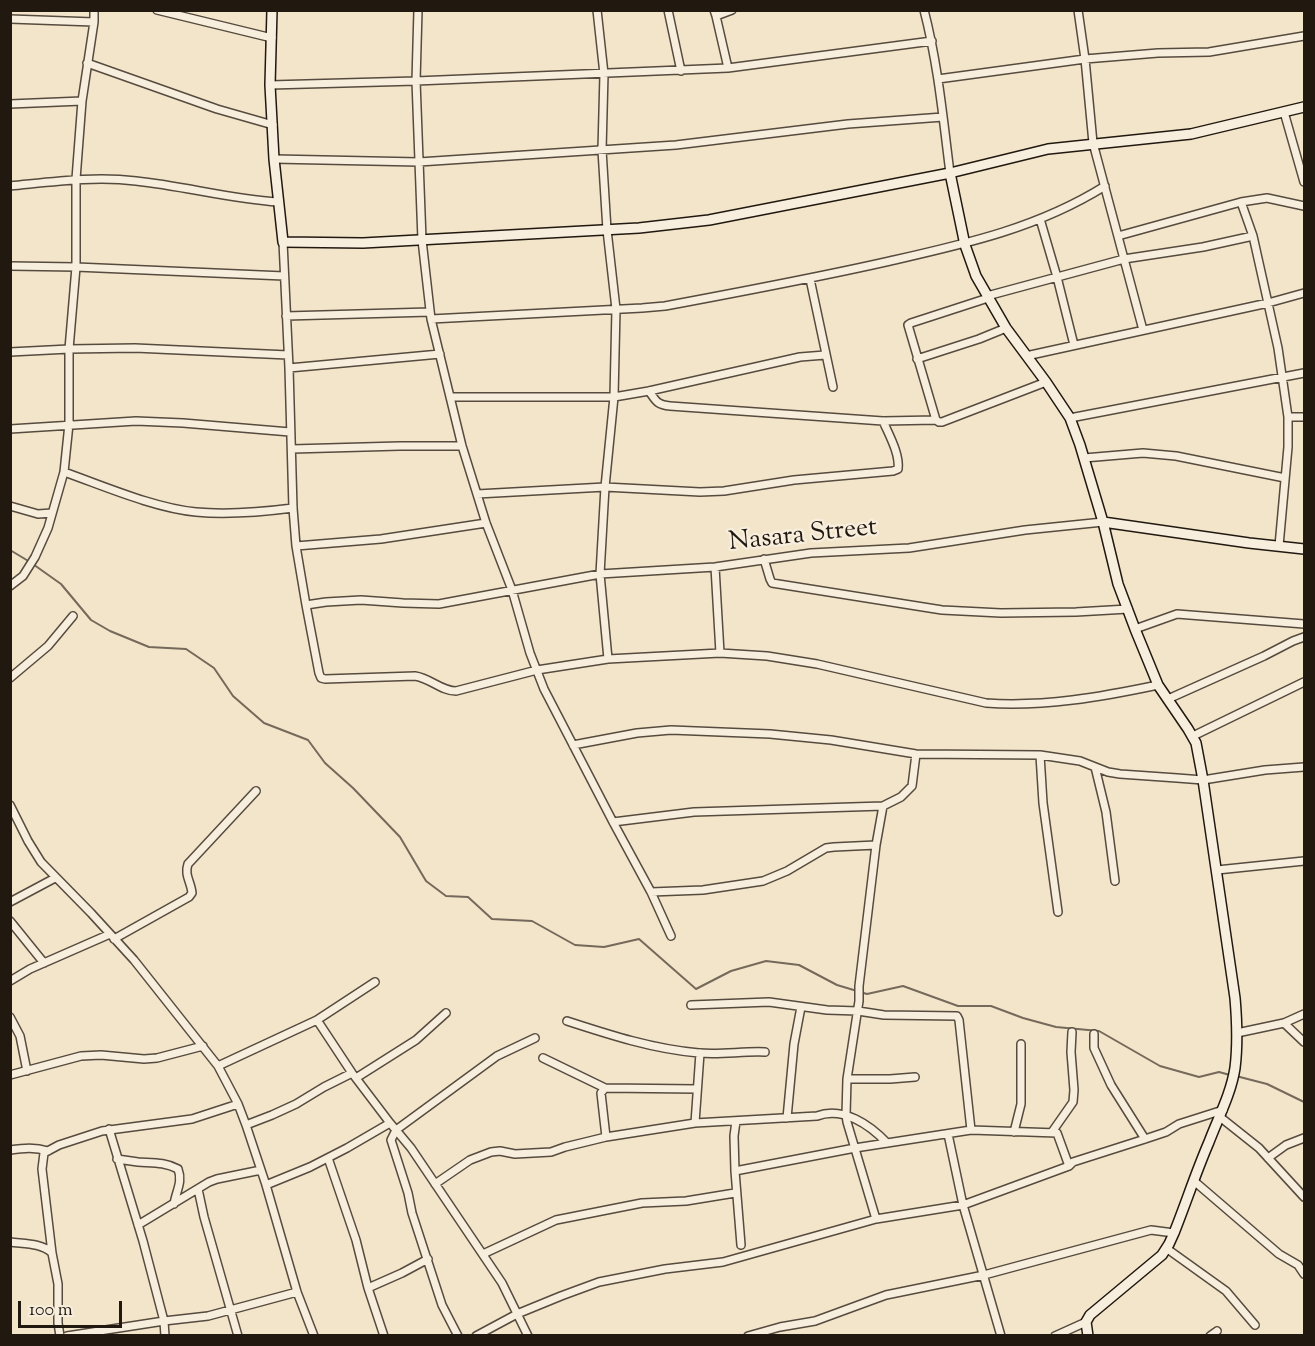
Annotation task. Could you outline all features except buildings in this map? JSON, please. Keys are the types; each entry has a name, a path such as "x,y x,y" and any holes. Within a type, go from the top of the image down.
{"street":[{"path":"10,586 23,576 35,557 48,528 64,472 69,424 69,349 76,267 76,179 82,101 94,10"},
{"path":"157,10 272,38"},
{"path":"272,10 270,85 274,159 283,242 293,508 296,546 321,678 416,675 449,691 456,691 537,670 608,659 720,653 767,656 817,664 986,703 1012,705 1083,699 1158,685"},
{"path":"418,10 417,81 422,240 431,315 462,446 486,523 512,591 530,652 544,689 651,892 671,936"},
{"path":"597,10 604,74 602,150 607,230 616,309 614,397 604,487 600,574 608,659"},
{"path":"668,10 681,71"},
{"path":"728,68 715,14 732,10"},
{"path":"924,10 932,41 950,172 965,244 976,276 1006,328 1070,418 1103,522 1118,584 1135,630 1158,685 1196,743 1235,998 1237,1033 1235,1069 1230,1088 1174,1233 1166,1248 1162,1255 1090,1315 1086,1322 1055,1335"},
{"path":"1077,10 1086,59 1093,144 1143,330"},
{"path":"10,19 94,21"},
{"path":"938,79 1086,59 1158,53 1209,52 1305,36"},
{"path":"270,85 728,68 932,41"},
{"path":"87,63 218,109 273,125"},
{"path":"10,104 82,101"},
{"path":"283,242 352,243 422,240 674,225 950,172 1048,149 1191,134 1305,107"},
{"path":"1284,112 1305,182"},
{"path":"274,159 419,162 676,145 848,124 943,117"},
{"path":"10,186 76,179 134,180 252,200 278,202"},
{"path":"286,316 431,315 665,306 810,279 965,244 1040,219 1074,204 1105,186"},
{"path":"1118,236 1241,202 1268,198 1305,206"},
{"path":"1241,202 1253,236 1278,348 1288,417 1288,447 1279,546"},
{"path":"1040,219 1074,345"},
{"path":"936,420 909,324 987,297 1124,259 1203,247 1253,236"},
{"path":"10,266 284,276"},
{"path":"810,279 833,387"},
{"path":"1026,356 1305,293"},
{"path":"917,359 1006,328"},
{"path":"10,352 135,348 288,355"},
{"path":"289,368 440,354"},
{"path":"450,397 614,397 800,357 825,355"},
{"path":"1070,418 1305,372"},
{"path":"649,391 657,402 670,406 884,421 936,420 942,422 1046,382"},
{"path":"1288,417 1305,417"},
{"path":"10,429 136,421 290,432"},
{"path":"477,494 604,487 724,492 794,480 893,471 898,469 899,465 884,421"},
{"path":"292,449 462,446"},
{"path":"1084,458 1143,453 1176,456 1285,478"},
{"path":"64,472 163,506 196,512 260,512 293,508"},
{"path":"10,506 38,514 52,513"},
{"name":"Nasara Street","path":"306,605 361,600 439,604 600,574 715,567 811,553 909,548 1025,530 1103,522 1305,549"},
{"path":"296,546 381,539 486,523"},
{"path":"764,559 772,583 942,610 1001,613 1128,609"},
{"path":"715,567 720,653"},
{"path":"1135,630 1177,614 1305,624"},
{"path":"10,678 48,646 73,616"},
{"path":"1168,699 1305,637"},
{"path":"1193,736 1305,682"},
{"path":"573,745 637,733 671,730 770,734 831,740 916,754 1040,755 1080,761 1108,772 1120,774 1203,780 1305,766"},
{"path":"613,822 694,812 883,807 901,797 912,786 916,754"},
{"path":"1040,755 1045,815 1058,912"},
{"path":"1095,767 1106,812 1115,881"},
{"path":"10,981 30,969 112,936 189,897 192,893 186,874 188,864 256,791"},
{"path":"10,805 40,862 134,960 218,1066 246,1125 297,1292 314,1335"},
{"path":"876,1219 846,1115 847,1079 858,1011 876,845 883,807"},
{"path":"651,892 703,890 763,881 787,871 826,848 876,845"},
{"path":"1216,870 1305,861"},
{"path":"10,902 55,878"},
{"path":"10,921 44,963"},
{"path":"218,1066 317,1020 375,982"},
{"path":"691,1005 769,1002 884,1015 957,1016 971,1130"},
{"path":"787,1118 801,1007"},
{"path":"246,1125 296,1104 324,1087 354,1076 416,1040 446,1013"},
{"path":"1237,1033 1284,1023 1305,1014"},
{"path":"10,1017 20,1036 27,1071"},
{"path":"317,1020 354,1076 411,1148 502,1282 528,1335"},
{"path":"567,1021 620,1039 652,1046 700,1053 765,1052"},
{"path":"1284,1023 1305,1042"},
{"path":"1052,1132 1073,1102 1072,1032"},
{"path":"1095,1034 1094,1048 1111,1085 1145,1139"},
{"path":"458,1335 442,1305 391,1140 396,1130 497,1056 535,1038"},
{"path":"1014,1132 1021,1104 1020,1044"},
{"path":"10,1075 81,1056 157,1058 203,1046"},
{"path":"695,1123 700,1053"},
{"path":"543,1058 605,1088 697,1089"},
{"path":"847,1079 915,1077"},
{"path":"605,1088 601,1093 606,1137"},
{"path":"60,1335 58,1284 42,1169 44,1153 59,1145 109,1130 192,1119 238,1104"},
{"path":"435,1184 470,1160 491,1152 500,1150 515,1154 551,1152 606,1137 695,1123 817,1116 831,1113 846,1115 876,1131 886,1143"},
{"path":"476,1335 517,1314 599,1282 665,1269 723,1262 876,1219 963,1204 1069,1166 1073,1162 1166,1132 1179,1124 1221,1114"},
{"path":"1221,1114 1259,1148 1305,1197"},
{"path":"736,1121 735,1193 741,1245"},
{"path":"266,1185 328,1158 390,1123"},
{"path":"109,1130 138,1225 164,1321 165,1335"},
{"path":"735,1171 855,1148 971,1130 1057,1133 1069,1166"},
{"path":"948,1134 963,1204 1001,1335"},
{"path":"1268,1158 1286,1145 1305,1138"},
{"path":"10,1150 38,1148 48,1151"},
{"path":"328,1158 357,1240 368,1288 384,1335"},
{"path":"117,1159 155,1162 178,1169 181,1175 180,1184 174,1204"},
{"path":"138,1225 209,1182 261,1170"},
{"path":"1194,1181 1279,1254 1298,1265 1305,1274"},
{"path":"198,1190 238,1335"},
{"path":"483,1254 569,1216 642,1203 686,1201 735,1193"},
{"path":"748,1335 815,1321 886,1295 984,1275 1151,1230 1174,1233"},
{"path":"10,1242 43,1247 52,1253"},
{"path":"1166,1248 1226,1291 1255,1325"},
{"path":"368,1288 428,1259"},
{"path":"67,1335 208,1316 297,1292"},
{"path":"1086,1322 1088,1335"}],"waterway":[{"path":"10,550 61,584 91,620 110,631 149,647 186,649 214,668 233,696 264,723 308,740 325,763 353,788 400,837 426,881 446,896 468,897 492,919 532,921 575,945 604,947 639,939 696,989 731,971 766,961 799,965 837,985 867,994 903,986 958,1006 991,1006 1056,1027 1099,1031 1160,1066 1199,1077 1219,1072 1230,1075"},
{"path":"1236,1076 1267,1084 1304,1102"}]}
